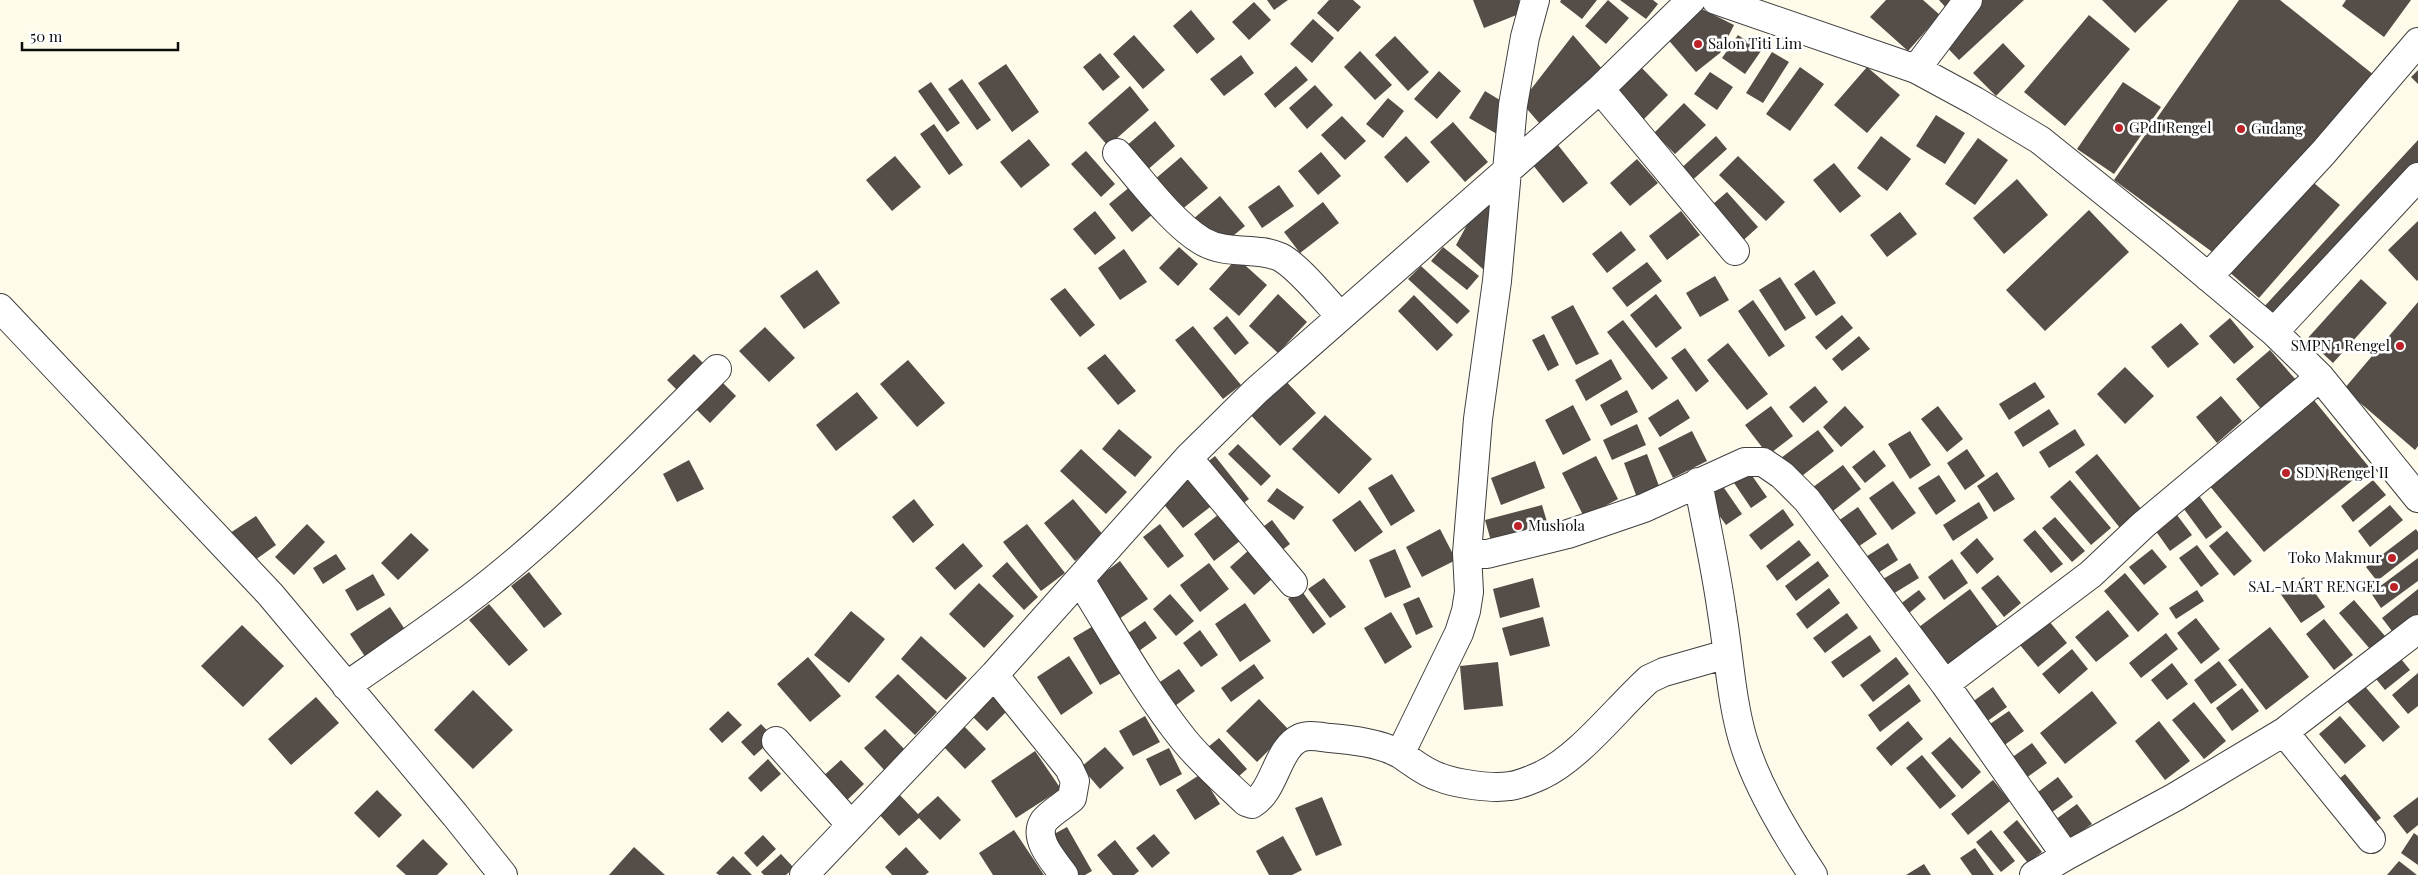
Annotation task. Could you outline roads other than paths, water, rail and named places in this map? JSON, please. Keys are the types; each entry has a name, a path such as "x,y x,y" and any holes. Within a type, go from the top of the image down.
{"street":[{"path":"1406,759 1459,633 1466,611 1476,554 1478,419 1497,281 1518,160 1513,105 1525,38 1536,0"},
{"path":"804,875 850,824 994,675 1188,458 1256,391 1600,89 1691,0"},
{"path":"1716,0 1916,69 1975,101 2040,140 2274,332 2320,377 2418,498"},
{"path":"1916,69 1968,0"},
{"path":"2208,277 2323,153 2418,42"},
{"path":"1600,89 1735,251"},
{"path":"1117,153 1182,226 1201,240 1224,250 1280,257 1290,264 1340,316"},
{"path":"2274,332 2418,177"},
{"path":"0,308 270,594 503,875"},
{"path":"346,686 455,611 529,550 609,476 717,368"},
{"path":"1945,684 2091,574 2143,525 2320,377"},
{"path":"1188,458 1293,583"},
{"path":"1476,554 1568,534 1644,508 1745,462 1763,462 1782,474 1807,500 1945,684 2052,868 2284,732 2418,629"},
{"path":"1698,482 1743,741 1764,790 1792,844 1813,875"},
{"path":"1080,580 1133,666 1174,727 1196,753 1246,802 1252,804 1262,795 1288,749 1300,738 1311,736 1343,739 1381,747 1439,778 1483,786 1510,786 1543,774 1571,755 1649,679 1664,672 1727,654"},
{"path":"994,675 1069,768 1075,781 1072,798 1044,821 1041,828 1045,847 1064,875"},
{"path":"2284,732 2371,839"},
{"path":"776,741 850,824"}],"place":[{"name":"Salon Titi Lim","path":"1698,44"},
{"name":"GPdI Rengel","path":"2119,128"},
{"name":"Gudang","path":"2241,129"},
{"name":"SMPN 1 Rengel","path":"2400,346"},
{"name":"SDN Rengel II","path":"2286,473"},
{"name":"Mushola","path":"1518,526"},
{"name":"Toko Makmur","path":"2392,558"},
{"name":"SAL-MART RENGEL","path":"2394,587"}]}
